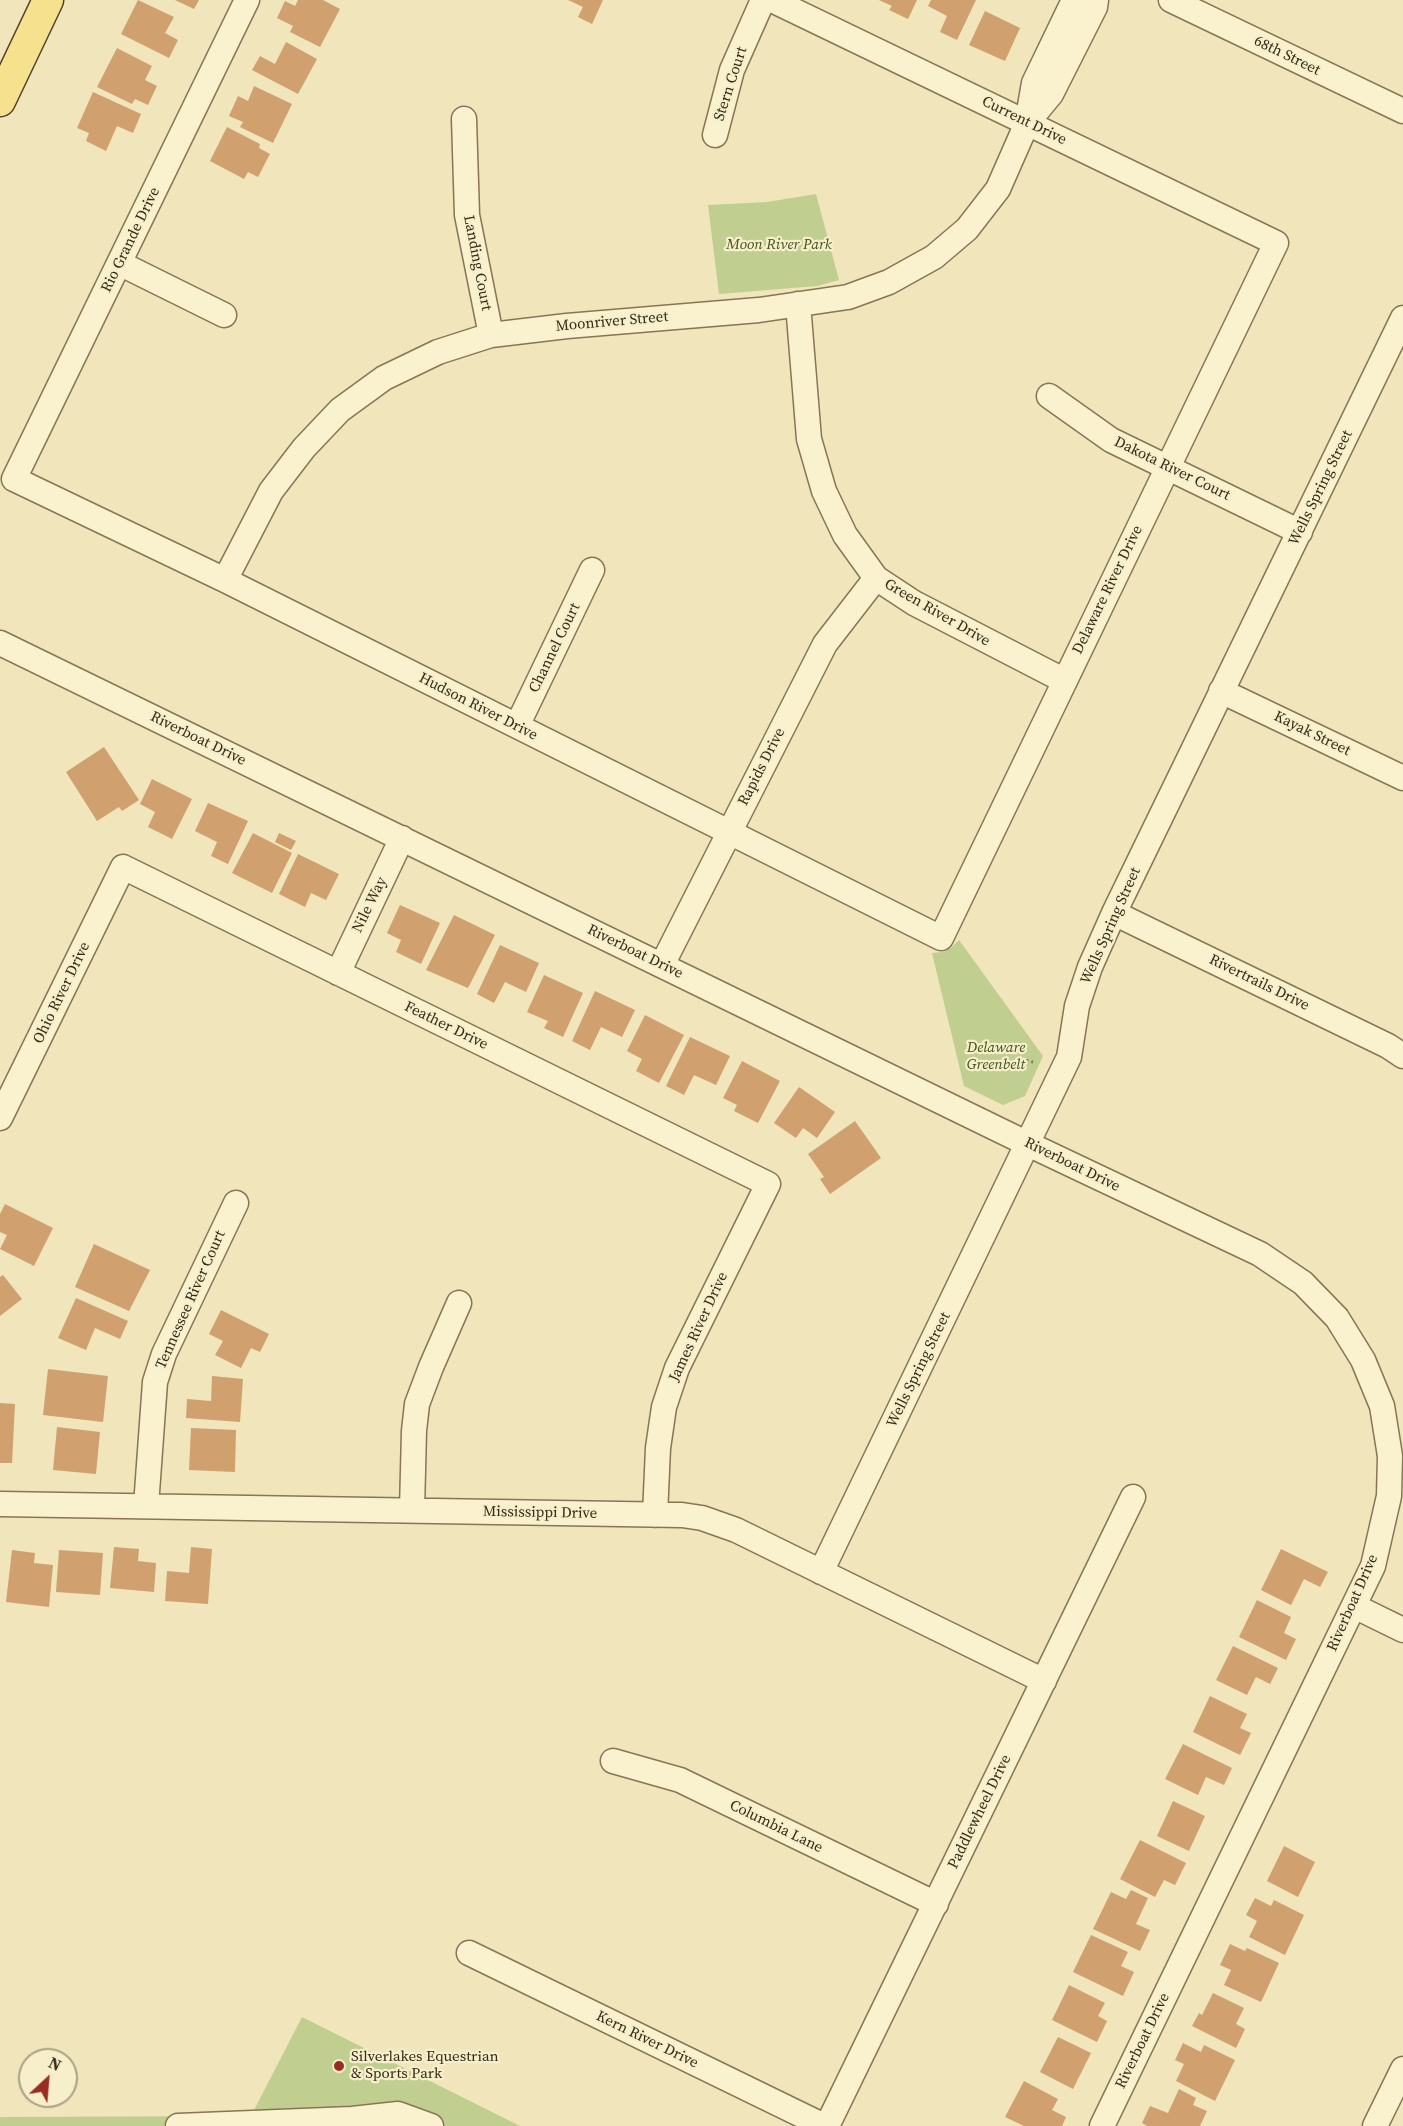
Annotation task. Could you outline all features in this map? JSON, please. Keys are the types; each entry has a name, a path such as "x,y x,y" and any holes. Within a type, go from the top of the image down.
{"main road":[{"path":"0,101 48,0"}],"street":[{"name":"Rio Grande Drive","path":"14,479 247,0"},
{"name":"Stern Court","path":"715,135 732,70 763,0"},
{"name":"Current Drive","path":"772,0 1276,243"},
{"name":"Moonriver Street","path":"225,580 271,490 304,448 340,410 384,378 438,352 491,335 567,326 759,310 848,297 889,282 934,257 967,229 998,189 1027,123 1034,83 1074,0"},
{"name":"Moonriver Street","path":"1027,123 1051,94 1095,7 1096,0"},
{"name":"68th Street","path":"1171,0 1403,111"},
{"name":"Landing Court","path":"464,119 467,215 491,335"},
{"name":"Delaware River Drive","path":"941,938 1276,243"},
{"path":"119,263 224,315"},
{"name":"Green River Drive","path":"798,304 809,439 824,491 845,535 876,578 914,603 1065,681"},
{"name":"Wells Spring Street","path":"821,1572 1069,1057 1080,996 1114,913 1403,318"},
{"name":"Dakota River Court","path":"1049,396 1111,440 1300,532"},
{"name":"Hudson River Drive","path":"14,479 225,580 941,938"},
{"name":"Channel Court","path":"517,726 592,570"},
{"name":"Rapids Drive","path":"662,965 825,644 876,578"},
{"name":"Riverboat Drive","path":"0,643 1028,1144 1260,1254 1303,1283 1337,1318 1363,1360 1382,1406 1390,1456 1389,1496 1373,1566 1102,2126"},
{"name":"Kayak Street","path":"1221,691 1403,778"},
{"name":"Nile Way","path":"338,973 402,838"},
{"name":"Feather Drive","path":"123,867 768,1184"},
{"name":"Ohio River Drive","path":"0,1118 123,867"},
{"name":"Rivertrails Drive","path":"1114,913 1388,1046 1403,1056"},
{"name":"James River Drive","path":"655,1515 658,1448 664,1407 677,1368 768,1184"},
{"name":"Tennessee River Court","path":"146,1506 152,1407 158,1373 164,1354 236,1203"},
{"path":"412,1510 417,1404 459,1303"},
{"name":"Paddlewheel Drive","path":"826,2126 1133,1497"},
{"name":"Mississippi Drive","path":"0,1504 682,1515 702,1518 736,1530 1044,1682"},
{"path":"1354,1606 1403,1630"},
{"name":"Columbia Lane","path":"613,1761 681,1780 936,1904"},
{"name":"Kern River Drive","path":"469,1953 826,2126"},
{"path":"1375,2126 1403,2069"},
{"path":"178,2126 352,2119 398,2114 431,2126"}],"path":[{"path":"1024,1060 1033,1062"}],"green space":[{"name":"Moon River Park","path":"816,194 839,280 817,286 719,294 708,205 767,202"},
{"name":"Delaware Greenbelt","path":"959,940 1043,1056 1025,1096 1003,1105 964,1086 932,953 943,952"},
{"name":"Silverlakes Equestrian & Sports Park","path":"302,2017 520,2126 0,2126 0,2117 251,2116"}],"building":[{"path":"138,0 174,17 165,33 178,40 169,58 121,34"},
{"path":"175,0 199,0 194,9"},
{"path":"298,0 323,0 340,9 320,47 290,32 293,26 277,18 285,1 295,6"},
{"path":"568,0 603,0 592,24 578,17 583,7"},
{"path":"879,0 917,0 908,19 889,10 892,6"},
{"path":"931,0 976,0 957,40 940,32 947,16 928,6"},
{"path":"985,11 1020,28 1005,61 969,45"},
{"path":"286,42 317,59 298,94 252,70 260,56 275,64"},
{"path":"117,48 152,66 145,80 157,86 148,105 135,99 132,104 97,87"},
{"path":"254,86 292,104 273,143 240,127 243,122 229,116 238,96 248,101"},
{"path":"93,92 141,114 133,133 117,126 106,151 86,141 89,133 77,128"},
{"path":"227,127 260,144 259,148 270,154 258,177 248,172 244,179 210,161"},
{"path":"104,747 139,800 122,811 119,807 97,821 66,772"},
{"path":"152,779 192,799 172,839 148,827 155,812 140,804"},
{"path":"208,803 248,821 228,864 211,856 217,842 195,831"},
{"path":"253,833 292,853 272,893 232,873"},
{"path":"279,833 296,841 291,850 275,842"},
{"path":"298,854 339,874 326,900 311,893 305,907 279,894"},
{"path":"400,905 440,923 421,964 396,952 401,940 387,933"},
{"path":"454,915 495,935 468,988 426,970"},
{"path":"500,945 539,963 526,992 505,982 494,1003 477,994"},
{"path":"544,975 583,993 563,1037 544,1028 548,1021 527,1012"},
{"path":"595,991 635,1010 622,1037 601,1027 590,1050 572,1041"},
{"path":"645,1015 684,1035 659,1083 636,1071 642,1059 627,1051"},
{"path":"690,1037 730,1056 716,1085 694,1075 684,1095 666,1086"},
{"path":"742,1061 780,1081 758,1123 734,1111 737,1105 723,1098"},
{"path":"799,1087 835,1112 817,1138 803,1128 796,1138 774,1123"},
{"path":"855,1121 881,1158 830,1194 820,1179 824,1177 808,1154"},
{"path":"5,1204 53,1228 34,1266 0,1249 7,1235 0,1232 0,1214"},
{"path":"94,1244 150,1270 129,1311 75,1287"},
{"path":"3,1275 22,1299 0,1316 0,1277"},
{"path":"76,1298 128,1321 120,1339 95,1328 86,1350 58,1338"},
{"path":"221,1310 269,1334 260,1352 251,1348 241,1368 215,1355 223,1341 209,1334"},
{"path":"48,1369 108,1376 103,1422 43,1415"},
{"path":"212,1376 243,1379 240,1422 186,1418 187,1399 211,1401"},
{"path":"0,1403 15,1404 12,1463 0,1463"},
{"path":"57,1427 100,1432 96,1474 53,1470"},
{"path":"191,1428 236,1430 235,1472 189,1470"},
{"path":"114,1547 139,1549 138,1561 156,1563 154,1592 110,1588"},
{"path":"191,1547 212,1549 208,1604 165,1601 167,1571 189,1573"},
{"path":"1281,1549 1328,1572 1320,1587 1304,1579 1291,1605 1261,1590"},
{"path":"12,1550 35,1553 34,1563 53,1565 49,1607 6,1602"},
{"path":"59,1550 103,1553 100,1595 56,1592"},
{"path":"1257,1600 1291,1617 1284,1633 1296,1639 1286,1660 1239,1637"},
{"path":"1233,1646 1278,1668 1270,1684 1256,1677 1247,1695 1216,1680"},
{"path":"1210,1696 1247,1714 1240,1728 1251,1733 1240,1755 1193,1732"},
{"path":"1183,1744 1232,1768 1224,1785 1206,1777 1198,1795 1165,1779"},
{"path":"1173,1801 1205,1816 1189,1851 1157,1836"},
{"path":"1140,1840 1186,1863 1175,1885 1164,1880 1155,1897 1120,1879"},
{"path":"1284,1846 1315,1862 1298,1897 1267,1881"},
{"path":"1131,1890 1148,1898 1136,1924 1150,1930 1140,1951 1093,1929 1111,1892 1126,1899"},
{"path":"1255,1898 1271,1906 1274,1900 1304,1915 1285,1955 1249,1937 1257,1921 1246,1915"},
{"path":"1091,1935 1128,1952 1121,1966 1134,1972 1123,1996 1073,1972"},
{"path":"1230,1944 1245,1951 1247,1948 1279,1963 1261,2002 1224,1985 1231,1970 1220,1965"},
{"path":"1069,1985 1105,2003 1098,2016 1107,2021 1097,2042 1052,2020"},
{"path":"1213,1993 1244,2008 1236,2024 1245,2029 1236,2048 1192,2026 1199,2013 1202,2015"},
{"path":"1058,2037 1091,2053 1073,2089 1040,2072"},
{"path":"1183,2043 1201,2052 1204,2045 1235,2060 1215,2101 1176,2081 1184,2064 1175,2060"},
{"path":"1024,2081 1058,2099 1052,2110 1066,2117 1062,2126 1024,2126 1005,2117"},
{"path":"1179,2089 1196,2098 1193,2105 1207,2111 1200,2126 1147,2126 1142,2123 1150,2106 1168,2113"}],"place":[{"name":"Silverlakes Equestrian & Sports Park","path":"339,2066"}]}
